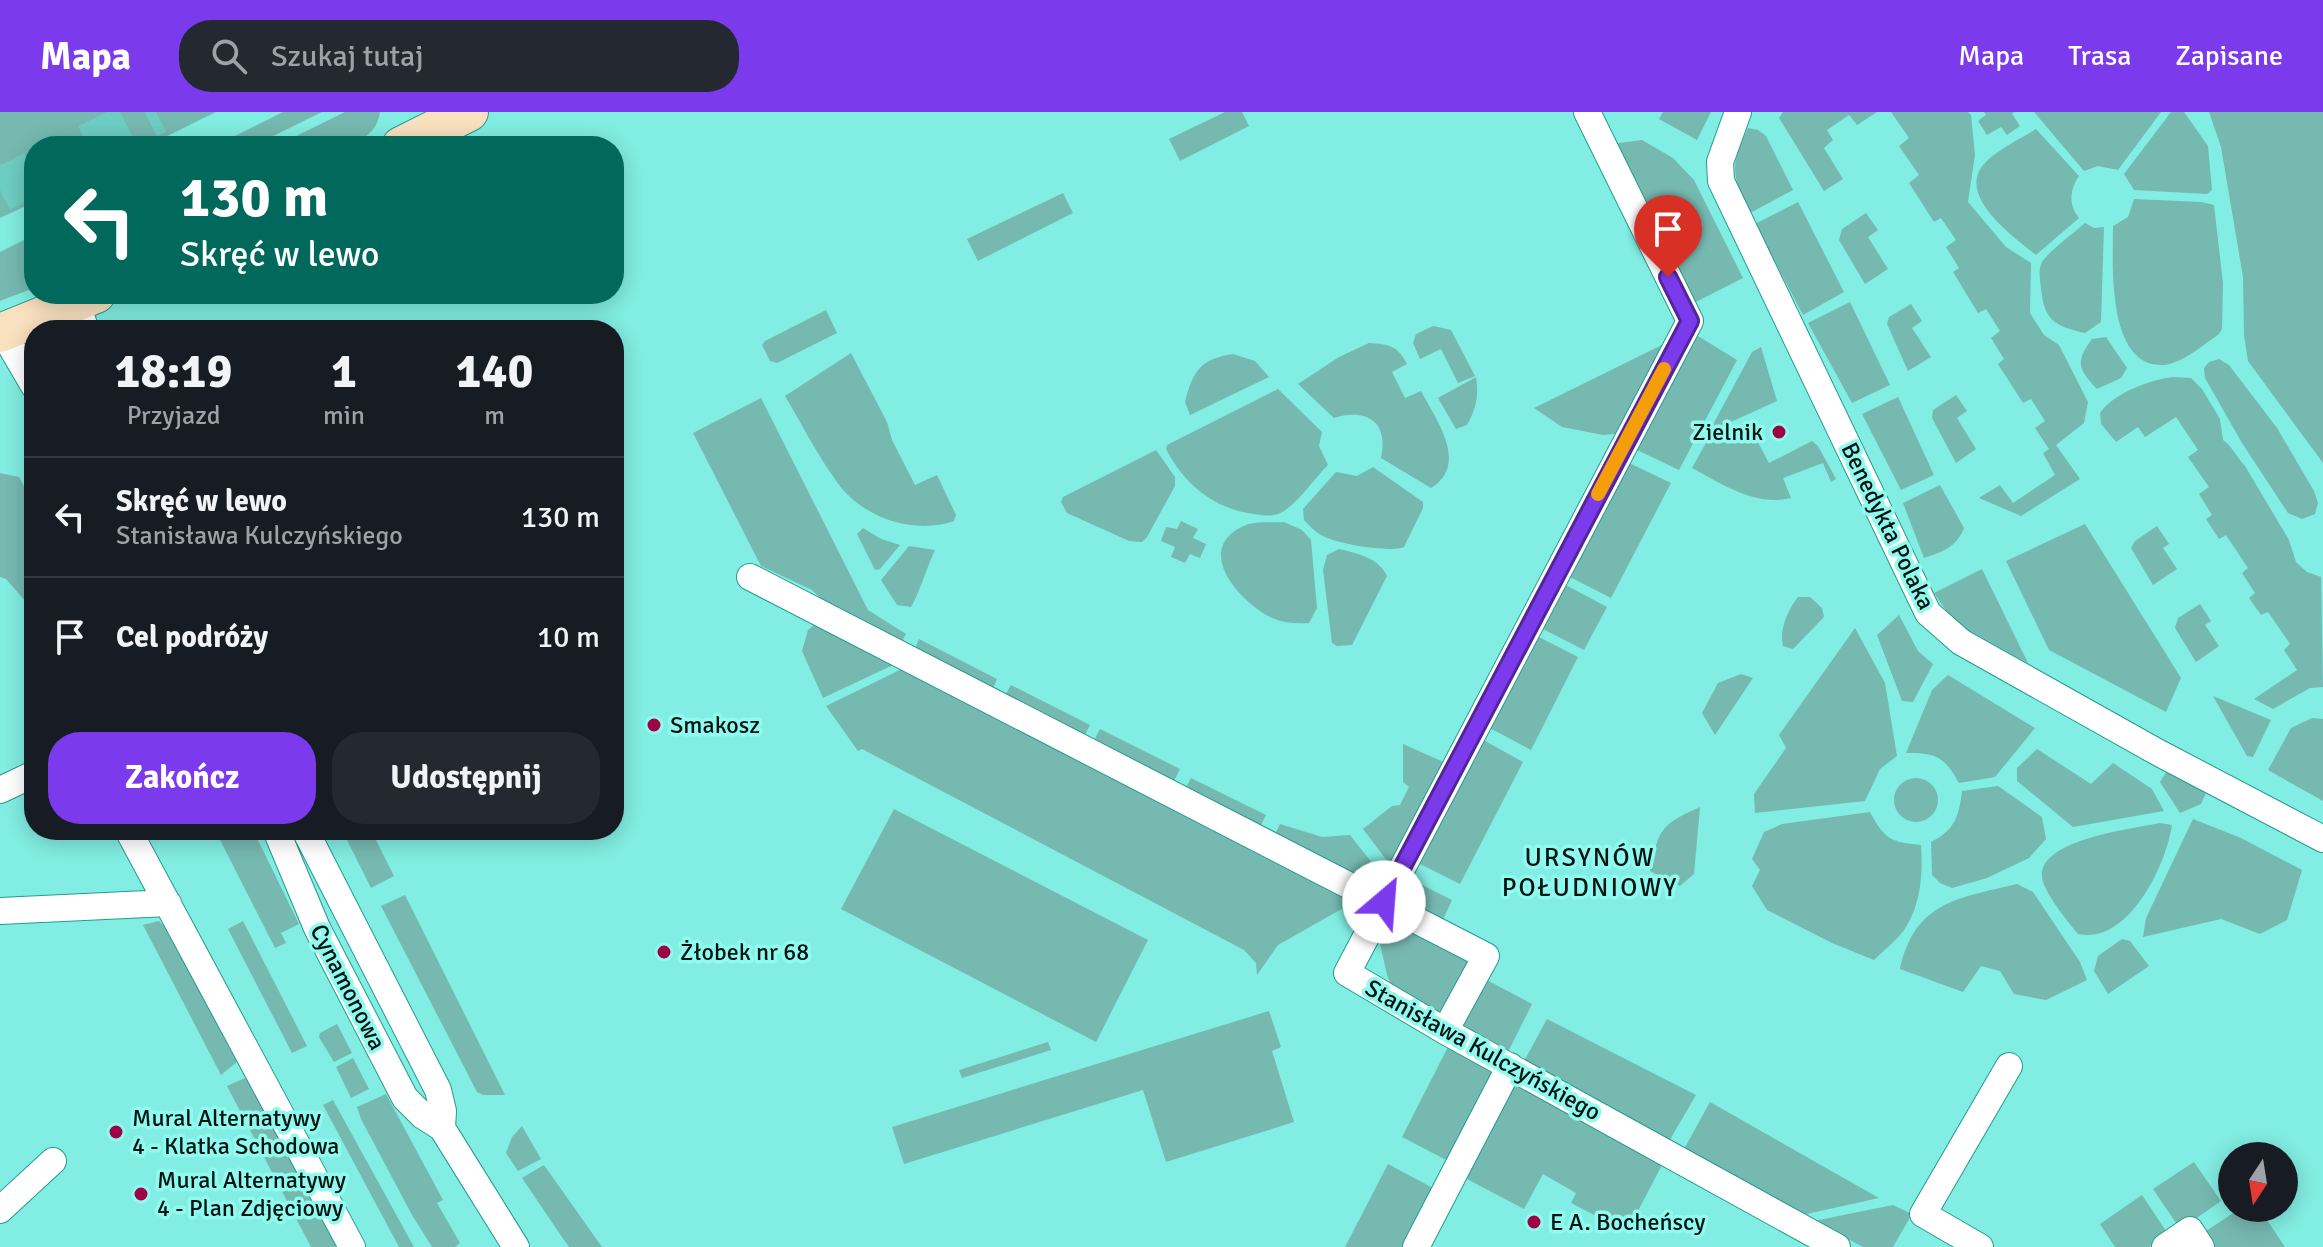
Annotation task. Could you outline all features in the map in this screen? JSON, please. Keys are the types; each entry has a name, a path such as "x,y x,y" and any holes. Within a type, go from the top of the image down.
{"main road":[{"path":"421,136 469,112"},
{"path":"49,320 86,309"},
{"path":"1,334 24,327"}],"street":[{"name":"Stanisława Kulczyńskiego","path":"1587,112 1690,321 1347,973 1445,1031 1837,1247"},
{"name":"Benedykta Polaka","path":"1738,112 1720,162 1721,181 1928,613 1973,648 2159,753 2323,839"},
{"path":"1,334 24,370"},
{"path":"750,577 1486,956 1445,1031"},
{"path":"0,790 24,779"},
{"path":"133,840 352,1247"},
{"name":"Cynamonowa","path":"280,840 317,928 405,1098 423,1116 442,1128 516,1247"},
{"name":"Cynamonowa","path":"310,840 438,1090 443,1111 442,1128"},
{"path":"0,911 168,903"},
{"path":"1416,1247 1510,1066"},
{"path":"1980,1247 1923,1214 2009,1066"},
{"path":"0,1210 53,1161"},
{"path":"2165,1247 2190,1230 2201,1247"}],"shaded area":[{"path":"0,112 216,112 167,136 24,136 24,207 0,218"},
{"path":"283,112 322,112 273,136 235,136"},
{"path":"345,112 380,112 375,126 366,136 296,136"},
{"path":"1225,112 1242,112 1249,126 1180,161 1169,139"},
{"path":"1663,112 1711,112 1697,140 1659,119"},
{"path":"1783,112 1877,112 1857,125 1849,115 1827,130 1833,140 1824,148 1843,179 1824,191 1779,118"},
{"path":"1891,112 1968,112 1971,115 1975,155 1968,202 2006,247 2031,263 2030,313 2044,335 2059,345 2088,402 2084,423 2056,445 2080,479 2021,516 1979,498 2000,485 2013,503 2055,475 2043,453 2049,449 2035,428 2045,421 2031,399 2023,403 1998,364 2004,359 1991,338 2000,331 1986,309 1978,313 1953,272 1959,268 1946,247 1956,240 1941,218 1934,222 1909,183 1919,175 1899,146 1909,138"},
{"path":"1984,112 2014,112 2012,114 2020,126 2007,135 2001,127 1987,135 1978,121 1986,115"},
{"path":"2034,112 2161,112 2118,170 2098,166 2084,171"},
{"path":"2171,112 2184,112 2208,146 2212,190 2207,194 2134,190 2124,174"},
{"path":"2209,112 2323,112 2323,463 2248,361 2244,335 2243,277 2221,147"},
{"path":"1748,128 1766,136 1793,190 1750,213 1735,171"},
{"path":"2036,129 2079,176 2072,197 2073,208 2079,218 2036,255 1992,216 1977,190 1977,177 1983,165 1994,155"},
{"path":"1642,140 1673,158 1694,180 1743,278 1690,305 1612,144"},
{"path":"1063,193 1073,213 978,261 967,239"},
{"path":"2134,199 2214,205 2223,283 2222,329 2193,353 2171,364 2145,361 2132,350 2122,332 2117,310 2113,226 2128,217"},
{"path":"1798,202 1844,292 1803,315 1755,224"},
{"path":"1866,213 1878,230 1868,237 1888,269 1865,284 1839,240 1842,229"},
{"path":"2085,223 2094,228 2104,227 2101,322 2085,333 2065,328 2052,320 2042,299 2040,275 2045,258"},
{"path":"24,240 24,292 0,301 0,252"},
{"path":"1850,302 1890,385 1852,403 1808,323"},
{"path":"1911,304 1922,321 1912,328 1931,357 1908,371 1887,324 1889,317"},
{"path":"826,310 837,333 777,363 770,361 762,345 765,341"},
{"path":"1433,326 1451,330 1475,376 1458,383 1441,349 1420,359 1413,343 1416,334"},
{"path":"1693,333 1737,360 1679,470 1633,448"},
{"path":"2106,337 2127,368 2121,378 2097,389 2086,376 2081,360 2092,339"},
{"path":"1668,342 1623,433 1603,435 1562,427 1534,408"},
{"path":"1369,343 1387,345 1400,353 1407,364 1392,372 1405,398 1421,391 1441,427 1449,454 1448,467 1431,488 1381,458 1382,435 1373,421 1356,415 1334,418 1298,384 1339,357"},
{"path":"1761,347 1777,401 1709,432 1752,352"},
{"path":"851,353 915,485 937,475 956,515 954,521 922,526 874,514 848,495 823,461 785,396"},
{"path":"1233,354 1255,361 1269,377 1190,415 1185,402 1195,375 1205,363"},
{"path":"2219,359 2229,365 2277,428 2314,491 2318,503 2315,514 2302,519 2288,513 2242,443 2205,378 2204,368 2209,362"},
{"path":"1476,377 1477,396 1473,413 1467,425 1456,429 1438,398"},
{"path":"2173,377 2191,378 2202,389 2220,419 2223,440 2245,466 2289,540 2296,562 2307,572 2321,577 2323,687 2310,688 2273,709 2254,699 2297,670 2284,650 2290,644 2268,612 2261,615 2249,598 2255,593 2242,573 2248,568 2226,535 2219,539 2206,519 2212,515 2199,494 2209,487 2188,457 2198,450 2176,417 2145,437 2138,427 2116,442 2101,424 2100,413 2114,399 2143,384"},
{"path":"1278,389 1322,432 1319,446 1328,465 1296,501 1277,514 1269,516 1226,507 1191,484 1173,462 1167,445"},
{"path":"1956,395 1967,411 1957,418 1976,449 1956,463 1932,418 1933,410"},
{"path":"1898,397 1934,475 1901,490 1862,414"},
{"path":"761,398 868,610 906,634 900,645 830,607 812,590 761,566 693,433"},
{"path":"1747,422 1769,463 1812,441 1818,446 1836,479 1831,482 1823,463 1783,478 1791,498 1778,500 1752,497 1692,468 1707,441"},
{"path":"1156,450 1175,477 1175,486 1142,542 1129,541 1067,513 1061,502 1063,497"},
{"path":"1625,461 1671,483 1611,598 1566,575"},
{"path":"1373,467 1423,502 1404,547 1376,548 1340,542 1320,534 1304,520 1303,509 1336,472 1357,476"},
{"path":"0,473 19,477 24,486 24,600 6,579 0,577"},
{"path":"1940,485 1964,528 1953,544 1924,558 1903,503"},
{"path":"1181,521 1198,529 1193,538 1206,544 1200,558 1190,554 1185,563 1171,557 1175,547 1161,541 1166,527 1177,529"},
{"path":"1284,522 1302,530 1311,540 1317,608 1309,623 1281,621 1259,610 1235,588 1221,560 1222,547 1230,535 1246,525"},
{"path":"2085,524 2181,678 2166,712 2049,650 2006,561"},
{"path":"2157,526 2169,544 2163,548 2177,569 2153,585 2131,548 2135,541"},
{"path":"863,528 881,539 900,545 880,569 875,570 857,534"},
{"path":"909,546 935,550 911,607 897,605 881,580"},
{"path":"1339,549 1373,561 1387,576 1352,645 1337,646 1332,643 1323,570 1327,555"},
{"path":"1982,569 2028,663 1954,622 1934,593"},
{"path":"1562,583 1607,607 1584,650 1539,627"},
{"path":"1798,597 1810,597 1822,608 1824,617 1793,649 1783,646 1782,633"},
{"path":"2200,604 2211,621 2205,625 2219,646 2196,662 2175,628 2178,618"},
{"path":"1899,615 1918,651 1933,664 1913,702 1902,701 1877,635"},
{"path":"819,621 893,665 823,698 802,651 808,630"},
{"path":"1855,628 1885,683 1897,756 1880,769 1865,801 1755,813 1754,794 1786,748 1779,735"},
{"path":"1533,634 1578,657 1531,750 1486,726"},
{"path":"919,639 997,679 992,691 913,653"},
{"path":"906,667 1354,902 1278,945 1257,975 1256,963 1244,950 862,749 858,751 826,706"},
{"path":"1741,674 1753,678 1715,735 1702,713 1718,683"},
{"path":"1948,675 2035,728 1995,777 1959,783 1949,767 1938,758 1906,753 1932,690"},
{"path":"1011,685 1090,725 1083,739 1003,699"},
{"path":"2213,696 2271,720 2253,757 2247,756"},
{"path":"2312,718 2323,719 2323,801 2268,770 2291,728"},
{"path":"1100,729 1180,769 1172,785 1092,744"},
{"path":"1478,737 1523,762 1460,884 1414,861"},
{"path":"1403,744 1448,764 1394,870 1363,829 1392,806 1400,805 1409,787 1403,782"},
{"path":"2037,749 2091,784 2113,763 2152,789 2164,811 2073,827 2017,781 2017,768"},
{"path":"2167,771 2206,793 2201,804 2180,813 2160,782"},
{"path":"1191,778 1266,815 1259,829 1184,791"},
{"path":"1916,778 1931,785 1938,800 1931,815 1916,822 1901,815 1894,800 1901,785"},
{"path":"1998,786 2042,817 2046,839 2029,858 1987,878 1952,888 1940,883 1932,875 1931,842 1951,827 1962,791"},
{"path":"1700,807 1694,874 1680,886 1650,871 1653,857 1663,830"},
{"path":"894,809 1148,940 1096,1042 841,909"},
{"path":"1870,812 1885,834 1902,843 1921,845 1922,855 1920,887 1911,918 1899,936 1874,960 1767,910 1752,886 1760,870 1752,859 1764,832 1782,824"},
{"path":"2193,819 2241,838 2302,870 2287,920 2260,934 2221,919 2143,937 2146,918"},
{"path":"2160,823 2172,825 2162,861 2142,899 2113,927 2096,934 2078,934 2046,888 2043,868 2052,856 2067,846 2108,833"},
{"path":"1280,824 1322,837 1350,835 1380,873 1374,877 1356,879 1273,838"},
{"path":"220,840 258,840 299,924 281,933 286,943 275,948"},
{"path":"347,840 376,840 394,876 371,888"},
{"path":"1408,878 1452,900 1440,926 1395,902"},
{"path":"2017,884 2033,892 2080,962 2087,980 2046,1000 2014,994 2000,971 1981,966 1963,992 1900,969 1907,946 1928,916 1958,899"},
{"path":"405,895 505,1095 477,1092 381,906"},
{"path":"1388,914 1474,959 1444,1019 1394,992 1379,939"},
{"path":"159,921 167,929 237,1062 221,1075 143,925"},
{"path":"243,921 307,1046 292,1053 228,929"},
{"path":"2122,939 2130,941 2149,966 2108,994 2094,971 2098,956"},
{"path":"1483,978 1532,1004 1507,1054 1458,1028"},
{"path":"1269,1011 1281,1047 1272,1051 1294,1122 1166,1162 1143,1090 904,1164 892,1127"},
{"path":"1547,1019 1696,1095 1668,1143 1523,1063"},
{"path":"337,1024 352,1053 334,1062 319,1037 320,1033"},
{"path":"1048,1042 1051,1050 962,1078 959,1070"},
{"path":"1450,1043 1498,1069 1450,1162 1402,1137"},
{"path":"353,1058 369,1089 351,1098 336,1067"},
{"path":"247,1077 339,1247 311,1247 227,1086"},
{"path":"1515,1084 1663,1163 1627,1232 1571,1203 1576,1193 1543,1174 1524,1209 1465,1178"},
{"path":"386,1094 443,1200 437,1203 460,1243 455,1247 432,1247 361,1119 357,1107"},
{"path":"333,1100 414,1247 399,1247 323,1105"},
{"path":"1710,1102 1879,1198 1802,1215 1683,1151"},
{"path":"522,1126 541,1159 518,1171 506,1153 512,1137"},
{"path":"2194,1162 2218,1197 2218,1203 2194,1220 2191,1216 2178,1226 2153,1189"},
{"path":"1388,1164 1433,1188 1403,1247 1345,1247"},
{"path":"544,1165 602,1247 569,1247 564,1240 522,1178"},
{"path":"2142,1195 2168,1234 2149,1247 2115,1247 2100,1224"},
{"path":"1893,1205 1912,1214 1893,1247 1863,1247 1814,1221"},
{"path":"2220,1222 2268,1222 2285,1247 2212,1247 2203,1233"}],"tunnel":[{"path":"108,136 156,112"},
{"path":"0,190 24,178"}],"slow traffic":[{"path":"1598,494 1664,369"}],"place":[{"name":"Zielnik","path":"1779,432"},
{"name":"Smakosz","path":"654,725"},
{"name":"Żłobek nr 68","path":"664,952"},
{"name":"Mural Alternatywy 4 - Klatka Schodowa","path":"116,1132"},
{"name":"Mural Alternatywy 4 - Plan Zdjęciowy","path":"141,1194"},
{"name":"E A. Bocheńscy","path":"1534,1222"}],"district":[{"name":"URSYNÓW POŁUDNIOWY","path":"1590,872"}],"route":[{"path":"1384,902 1690,321 1668,277"}]}
